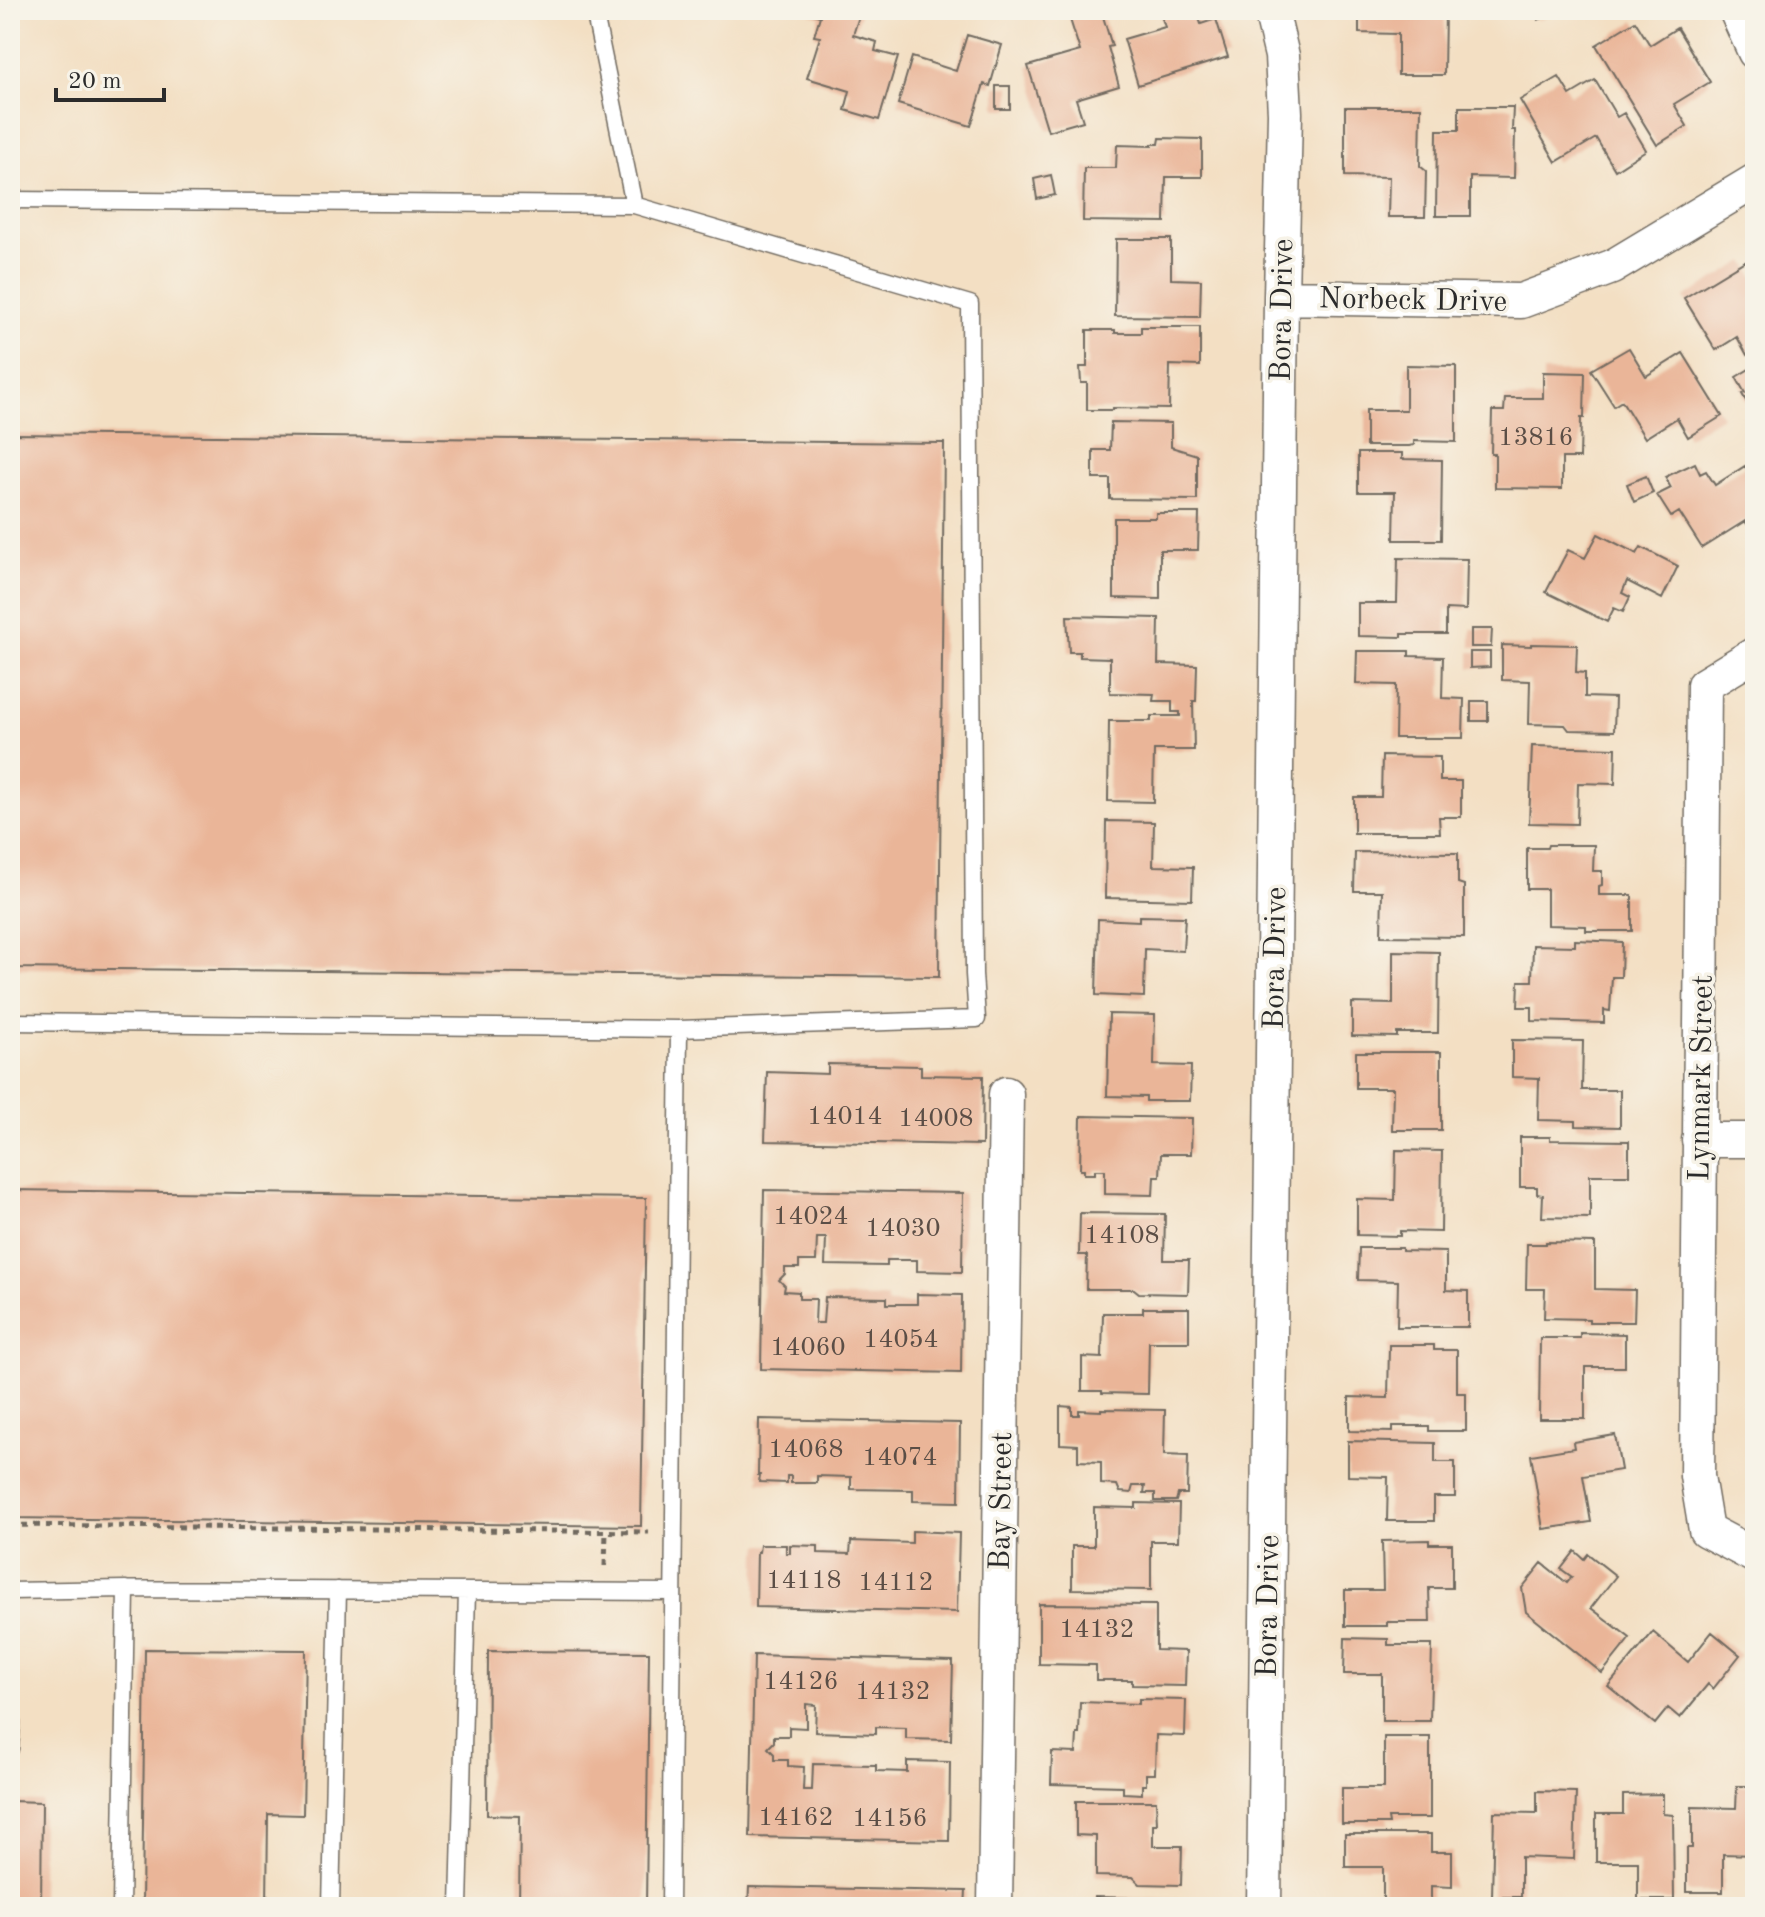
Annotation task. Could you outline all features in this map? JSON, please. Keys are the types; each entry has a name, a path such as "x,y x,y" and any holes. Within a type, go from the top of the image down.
{"street":[{"name":"Bora Drive","path":"1264,1907 1285,113 1282,56 1271,10"},
{"path":"1736,10 1755,52"},
{"name":"Norbeck Drive","path":"1281,297 1521,301 1612,267 1755,181"},
{"name":"Lynmark Street","path":"1755,654 1704,685 1697,1476 1706,1530 1755,1556"},
{"name":"Bay Street","path":"995,1907 1006,1094"},
{"path":"1699,1140 1755,1140"}],"lane":[{"path":"594,10 634,205"},
{"path":"10,200 634,205 970,304 974,974 977,1019 679,1029 10,1022"},
{"path":"670,1907 679,1029"},
{"path":"121,1907 126,1589"},
{"path":"331,1907 338,1590"},
{"path":"10,1591 673,1592"},
{"path":"459,1907 467,1591"},
{"path":"10,1719 10,1749"}],"path":[{"path":"10,1525 649,1532"},
{"path":"605,1567 606,1531"}],"green space":[{"path":"364,1903 431,1903 433,1905 361,1907"}],"building":[{"path":"810,10 861,10 853,35 877,42 875,51 898,57 879,120 845,110 850,91 807,78 820,37 814,36 820,16 809,13"},
{"path":"1101,10 1112,46 1108,47 1119,86 1076,99 1083,121 1048,131 1028,66 1080,51 1068,13"},
{"path":"1159,10 1196,10 1201,24 1216,19 1228,57 1138,85 1124,39 1165,27"},
{"path":"1359,10 1445,10 1444,75 1398,75 1398,34 1359,33"},
{"path":"1535,10 1564,10 1538,20"},
{"path":"1635,21 1650,45 1677,28 1710,82 1674,104 1687,126 1657,145 1596,45"},
{"path":"967,35 1002,45 990,86 984,84 971,126 898,104 912,57 956,71"},
{"path":"1559,77 1570,95 1595,80 1617,117 1624,113 1646,150 1615,170 1596,138 1556,162 1520,100"},
{"path":"996,86 1010,86 1010,109 996,109"},
{"path":"1345,107 1421,107 1420,166 1426,171 1425,217 1388,217 1389,177 1345,176"},
{"path":"1459,107 1513,107 1514,178 1470,177 1470,216 1436,216 1437,130 1459,130"},
{"path":"1160,138 1202,139 1202,177 1166,177 1165,222 1083,221 1084,168 1116,168 1117,145 1152,146 1159,144"},
{"path":"1051,175 1055,195 1037,199 1034,179"},
{"path":"1116,239 1171,239 1171,279 1201,280 1200,317 1115,316"},
{"path":"1745,261 1755,278 1755,349 1747,355 1737,337 1716,350 1684,298"},
{"path":"1141,327 1200,327 1200,366 1170,365 1169,409 1087,410 1087,383 1081,383 1080,367 1087,367 1087,330 1141,333"},
{"path":"1629,348 1646,376 1683,353 1722,416 1688,437 1677,418 1645,438 1622,401 1614,406 1591,370"},
{"path":"1406,365 1456,366 1456,442 1414,441 1414,445 1409,446 1366,446 1366,410 1406,410"},
{"path":"1751,368 1753,373 1755,371 1755,416 1736,377"},
{"path":"1543,372 1585,373 1580,458 1562,458 1562,489 1495,488 1495,454 1491,454 1492,411 1504,411 1505,398 1543,398"},
{"path":"1111,422 1171,423 1171,447 1197,455 1197,500 1110,499 1110,479 1093,479 1093,450 1110,450"},
{"path":"10,434 944,443 939,977 10,968"},
{"path":"1358,453 1402,453 1402,459 1442,460 1441,540 1394,540 1395,492 1358,492"},
{"path":"1695,463 1700,474 1706,471 1715,485 1745,466 1755,482 1755,536 1745,521 1702,548 1679,512 1671,517 1657,495 1671,488 1665,477"},
{"path":"1646,476 1653,493 1634,502 1627,484"},
{"path":"1156,513 1199,513 1198,550 1160,550 1160,599 1114,598 1114,518 1156,518"},
{"path":"1598,534 1637,554 1641,547 1678,566 1662,599 1627,581 1622,593 1630,597 1623,612 1614,608 1607,622 1546,592 1568,550 1585,558"},
{"path":"1398,558 1467,559 1466,610 1446,609 1446,634 1358,636 1358,603 1397,603"},
{"path":"1067,616 1159,618 1158,664 1197,665 1196,701 1193,701 1194,750 1154,750 1153,802 1108,801 1109,721 1151,721 1151,716 1180,716 1180,712 1172,712 1172,701 1153,701 1154,694 1110,693 1110,658 1080,657 1080,652 1069,652"},
{"path":"1471,629 1492,629 1491,647 1471,647"},
{"path":"1502,645 1577,645 1576,672 1585,673 1585,697 1615,698 1614,731 1569,730 1565,725 1529,724 1530,681 1502,680"},
{"path":"1357,651 1409,651 1409,656 1443,657 1442,698 1464,699 1463,738 1395,738 1396,685 1356,684"},
{"path":"1470,652 1490,652 1490,667 1470,668"},
{"path":"1471,701 1488,701 1488,721 1471,721"},
{"path":"1532,746 1616,748 1615,784 1578,783 1577,824 1529,823"},
{"path":"1382,756 1440,757 1440,781 1461,781 1461,817 1439,817 1440,833 1354,833 1354,797 1381,797"},
{"path":"1106,821 1154,822 1153,866 1193,867 1192,900 1105,898"},
{"path":"1548,845 1594,845 1593,871 1602,871 1599,895 1632,895 1632,931 1586,931 1586,926 1547,925 1547,889 1527,889 1527,848 1547,848"},
{"path":"1355,852 1458,853 1458,883 1464,885 1464,937 1381,936 1382,891 1354,891"},
{"path":"1139,916 1185,917 1183,951 1145,949 1144,997 1096,995 1098,919 1139,921"},
{"path":"1575,940 1622,942 1621,977 1612,977 1610,1011 1604,1010 1604,1023 1532,1021 1532,1007 1518,1007 1519,981 1532,981 1533,945 1575,946"},
{"path":"1393,951 1439,952 1438,1033 1397,1033 1397,1037 1352,1036 1352,1003 1393,1004"},
{"path":"1109,1014 1155,1015 1154,1065 1191,1066 1190,1101 1146,1101 1146,1097 1107,1096"},
{"path":"1512,1040 1583,1041 1582,1090 1620,1090 1620,1127 1576,1126 1576,1121 1538,1120 1539,1078 1512,1077"},
{"path":"1356,1052 1441,1052 1441,1130 1392,1130 1393,1088 1356,1088"},
{"path":"828,1064 921,1066 921,1075 983,1076 982,1145 765,1141 767,1072 828,1074"},
{"path":"1081,1116 1192,1118 1191,1154 1161,1154 1160,1176 1154,1176 1153,1195 1105,1194 1105,1170 1084,1174 1084,1170 1080,1170"},
{"path":"1520,1137 1629,1141 1629,1175 1590,1175 1590,1218 1542,1217 1543,1195 1537,1194 1537,1187 1520,1187"},
{"path":"1396,1150 1442,1151 1441,1232 1400,1231 1400,1236 1357,1235 1357,1199 1395,1200"},
{"path":"10,1190 646,1198 641,1526 10,1518"},
{"path":"764,1190 963,1193 962,1272 917,1271 917,1260 887,1260 887,1266 825,1265 826,1238 817,1238 816,1261 799,1261 799,1268 785,1268 785,1274 779,1280 785,1286 784,1291 799,1292 799,1299 816,1299 815,1323 823,1323 825,1297 887,1298 887,1304 917,1304 917,1294 962,1295 961,1373 761,1369"},
{"path":"1080,1213 1165,1214 1164,1260 1189,1260 1188,1294 1086,1289 1087,1255 1079,1255"},
{"path":"1595,1243 1595,1289 1635,1290 1634,1322 1544,1318 1545,1289 1526,1289 1527,1244"},
{"path":"1359,1248 1446,1252 1446,1290 1468,1291 1468,1327 1397,1327 1398,1281 1358,1280"},
{"path":"1143,1308 1189,1308 1189,1342 1149,1342 1148,1394 1082,1391 1082,1357 1102,1358 1103,1313 1143,1313"},
{"path":"1580,1333 1625,1334 1625,1367 1585,1367 1585,1419 1539,1419 1540,1338 1580,1338"},
{"path":"1389,1345 1434,1345 1434,1350 1457,1350 1457,1393 1466,1393 1466,1431 1429,1431 1429,1426 1393,1426 1393,1432 1349,1431 1349,1397 1388,1398"},
{"path":"1060,1406 1072,1407 1072,1415 1079,1415 1079,1410 1165,1410 1164,1455 1188,1456 1187,1494 1178,1494 1176,1501 1155,1501 1155,1493 1144,1493 1145,1486 1133,1486 1131,1493 1120,1492 1117,1485 1101,1484 1101,1462 1078,1461 1078,1445 1060,1444"},
{"path":"759,1419 960,1423 959,1502 913,1501 913,1490 851,1489 851,1477 817,1476 817,1483 791,1483 791,1476 787,1476 787,1483 759,1482"},
{"path":"1615,1435 1621,1470 1583,1476 1591,1522 1543,1529 1531,1455 1574,1448 1573,1442"},
{"path":"1348,1441 1435,1443 1435,1462 1455,1462 1455,1497 1434,1497 1434,1521 1387,1521 1388,1477 1348,1476"},
{"path":"1136,1503 1179,1504 1178,1541 1151,1541 1151,1590 1072,1589 1072,1546 1094,1546 1094,1507 1136,1508"},
{"path":"912,1531 959,1533 957,1612 756,1607 757,1552 760,1545 786,1545 786,1553 790,1553 790,1545 818,1546 818,1553 850,1554 851,1541 912,1543"},
{"path":"1429,1540 1429,1544 1452,1544 1452,1588 1429,1588 1430,1622 1345,1626 1345,1590 1383,1590 1382,1541"},
{"path":"1575,1551 1584,1559 1588,1554 1616,1576 1591,1608 1630,1638 1602,1673 1526,1612 1522,1588 1542,1563 1567,1583 1572,1577 1561,1569"},
{"path":"1039,1604 1156,1605 1156,1650 1186,1651 1185,1686 1132,1685 1132,1680 1096,1680 1096,1665 1039,1664"},
{"path":"1653,1632 1688,1662 1712,1632 1740,1655 1713,1689 1708,1684 1680,1718 1668,1708 1655,1724 1608,1686"},
{"path":"1345,1638 1388,1639 1388,1645 1432,1645 1430,1721 1382,1721 1382,1674 1344,1674"},
{"path":"145,1649 306,1650 303,1815 268,1814 267,1907 142,1907"},
{"path":"488,1651 649,1652 646,1907 519,1907 520,1816 487,1815"},
{"path":"754,1655 953,1661 951,1740 906,1739 906,1728 876,1727 876,1734 815,1732 816,1705 806,1704 806,1728 789,1727 789,1736 774,1736 774,1742 768,1748 774,1754 774,1760 788,1760 788,1766 804,1767 803,1790 812,1790 813,1764 876,1765 876,1771 907,1772 907,1761 950,1762 949,1841 750,1837"},
{"path":"1139,1699 1186,1700 1185,1736 1156,1735 1155,1774 1146,1774 1142,1794 1123,1793 1123,1786 1051,1784 1052,1752 1076,1753 1080,1702 1139,1704"},
{"path":"1384,1737 1430,1737 1430,1818 1388,1818 1389,1824 1342,1824 1342,1788 1384,1788"},
{"path":"1737,1786 1755,1786 1755,1855 1723,1854 1723,1892 1687,1892 1687,1848 1692,1848 1692,1807 1736,1808"},
{"path":"1537,1791 1576,1792 1574,1859 1521,1857 1521,1897 1492,1897 1494,1812 1537,1813"},
{"path":"1663,1794 1663,1814 1673,1815 1674,1900 1638,1900 1638,1862 1596,1862 1596,1814 1623,1814 1623,1795"},
{"path":"10,1801 42,1802 41,1907 10,1907"},
{"path":"1076,1801 1156,1801 1157,1824 1153,1824 1153,1846 1182,1846 1181,1885 1140,1884 1133,1877 1096,1876 1096,1836 1076,1835"},
{"path":"1345,1834 1431,1834 1431,1852 1452,1852 1452,1887 1431,1886 1431,1907 1383,1907 1383,1867 1345,1867"},
{"path":"749,1887 966,1891 965,1907 748,1907"},
{"path":"1095,1897 1181,1899 1181,1907 1094,1907"}]}
